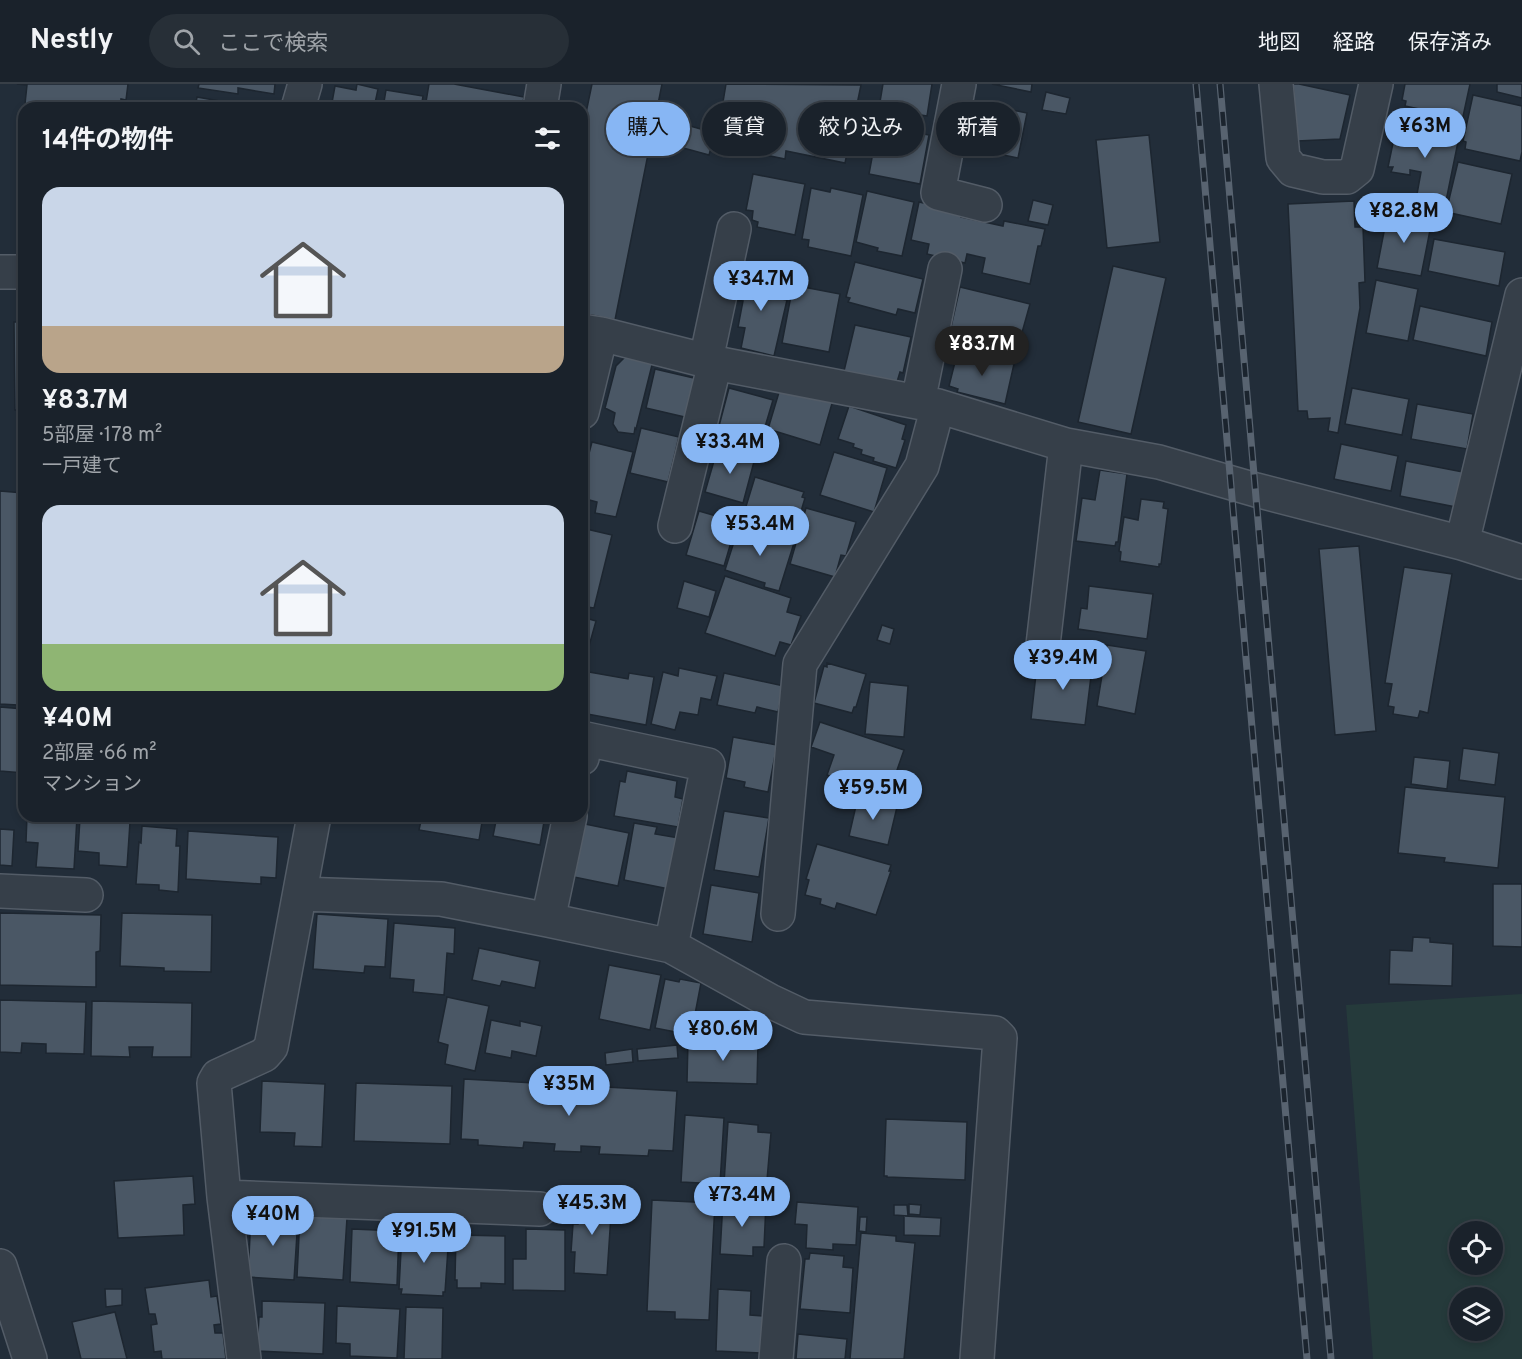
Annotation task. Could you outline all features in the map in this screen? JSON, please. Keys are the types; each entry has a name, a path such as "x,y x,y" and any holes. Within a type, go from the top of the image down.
{"street":[{"path":"300,102 304,84"},
{"path":"541,102 544,84"},
{"path":"959,84 938,193 985,205"},
{"path":"1276,84 1283,158 1293,170 1323,177 1347,177 1357,169 1376,84"},
{"path":"675,526 710,361 734,229"},
{"path":"778,914 800,664 922,466 945,269"},
{"path":"0,272 18,272"},
{"path":"1462,543 1522,295"},
{"path":"588,365 592,333 710,361 928,404 1066,445 1159,462 1256,490 1462,543 1522,562"},
{"path":"1043,645 1066,445"},
{"path":"588,739 708,765 671,945"},
{"path":"244,1359 224,1197 214,1083 218,1076 264,1055 271,1047 313,822"},
{"path":"548,920 569,822"},
{"path":"0,891 86,895"},
{"path":"300,894 441,899 548,920 671,945 770,1001 804,1017 995,1033 1000,1038 977,1359"},
{"path":"224,1197 540,1209"},
{"path":"776,1359 784,1261"},
{"path":"0,1266 30,1359"}],"green space":[{"path":"1522,994 1522,1359 1373,1359 1346,1005"}],"building":[{"path":"17,84 128,84 126,100 121,99 121,102 25,102 27,85"},
{"path":"199,84 275,84 274,94 238,88 238,94 198,88"},
{"path":"357,84 378,89 375,102 332,102 335,86 356,90"},
{"path":"429,84 454,84 524,97 523,102 426,102"},
{"path":"592,84 662,84 658,102 606,102 606,156 648,156 615,320 588,314 588,103"},
{"path":"726,84 861,85 858,102 798,102 798,153 786,151 786,102 723,102"},
{"path":"883,84 932,84 927,116 924,116 924,102 880,102"},
{"path":"992,84 1032,84 1031,92"},
{"path":"1293,84 1350,95 1340,139 1297,141"},
{"path":"1405,84 1470,84 1459,135 1431,128 1434,112 1405,106 1406,101 1402,100"},
{"path":"1497,84 1522,84 1522,98 1497,92"},
{"path":"386,90 423,96 422,102 384,102"},
{"path":"1046,92 1070,98 1066,114 1042,110"},
{"path":"1473,95 1522,106 1520,161 1465,149 1466,142 1463,141"},
{"path":"197,97 225,102 196,102"},
{"path":"1020,112 1027,113 1020,148"},
{"path":"1397,124 1459,137 1446,201 1417,194 1421,172 1410,170 1410,175 1391,172 1393,167 1388,167"},
{"path":"690,126 702,129 702,153 690,150"},
{"path":"924,134 929,135 920,184 869,174 872,156 924,156"},
{"path":"1149,135 1160,242 1107,248 1096,140"},
{"path":"811,156 846,156 845,163"},
{"path":"1458,162 1512,174 1501,224 1446,212"},
{"path":"753,174 805,184 795,235 757,227 758,222 752,220 753,211 746,210"},
{"path":"811,188 830,192 831,188 863,195 851,256 808,247 809,240 802,239"},
{"path":"867,191 914,202 902,256 877,251 878,248 856,242"},
{"path":"1033,200 1053,205 1048,225 1028,221"},
{"path":"1354,201 1355,227 1363,227 1365,282 1359,283 1360,308 1338,433 1328,431 1330,418 1308,419 1307,411 1298,411 1288,204"},
{"path":"919,202 963,212 961,217 1003,226 1004,221 1045,229 1041,246 1038,246 1030,284 982,273 985,258 967,254 965,263 927,254 929,244 911,240"},
{"path":"1388,211 1432,220 1421,276 1377,268"},
{"path":"1434,239 1505,252 1499,286 1428,271"},
{"path":"855,262 923,279 915,313 898,309 896,315 848,302 850,298 846,297"},
{"path":"1113,266 1166,278 1131,434 1078,422"},
{"path":"750,274 784,281 781,299 787,300 774,356 741,348 745,328 738,327 743,301 733,300 737,281 742,277 750,278"},
{"path":"1376,280 1418,289 1408,341 1366,333"},
{"path":"793,285 840,294 829,352 782,343"},
{"path":"960,287 1030,304 1016,354 974,343 974,333 951,327"},
{"path":"1420,306 1492,322 1486,356 1413,340"},
{"path":"14,322 18,322 18,410 15,410"},
{"path":"855,325 911,337 903,373 900,372 897,382 844,371"},
{"path":"958,350 1014,364 1005,404 957,392 958,389 949,386"},
{"path":"626,356 653,361 634,434 618,432 613,424 615,413 605,408 616,366"},
{"path":"655,369 698,379 689,418 646,408"},
{"path":"729,388 773,400 762,437 719,426"},
{"path":"1352,388 1409,399 1402,435 1345,424"},
{"path":"780,389 833,400 820,445 768,429"},
{"path":"1417,404 1473,414 1467,449 1411,439"},
{"path":"849,406 906,425 902,439 905,440 896,468 873,461 874,458 861,454 862,450 853,447 854,444 838,439"},
{"path":"641,428 679,437 668,482 630,473"},
{"path":"592,442 633,452 616,517 595,513 597,502 588,500 588,457"},
{"path":"1341,444 1398,456 1391,491 1334,479"},
{"path":"718,447 755,458 743,503 705,492"},
{"path":"834,452 887,468 874,512 820,495"},
{"path":"1406,461 1463,472 1456,507 1400,496"},
{"path":"1100,470 1127,474 1118,542 1115,546 1076,541 1082,498 1095,500"},
{"path":"755,477 804,492 802,497 805,498 796,528 744,513"},
{"path":"0,491 18,492 18,705 0,704"},
{"path":"1141,499 1164,502 1163,508 1168,509 1159,567 1120,561 1121,552 1119,551 1124,517 1138,520"},
{"path":"806,508 856,522 846,556 841,555 835,577 790,564"},
{"path":"699,511 737,522 724,566 686,555"},
{"path":"739,526 794,543 779,591 764,587 765,583 725,570"},
{"path":"588,529 612,535 594,608 588,607"},
{"path":"1359,546 1376,731 1335,735 1319,549"},
{"path":"1404,567 1452,574 1428,713 1420,711 1418,718 1393,714 1394,707 1388,706 1392,684 1385,683"},
{"path":"725,576 791,598 787,612 801,616 791,645 780,642 775,656 705,633"},
{"path":"684,581 716,591 709,617 677,608"},
{"path":"1089,586 1153,594 1147,639 1078,629 1081,608 1087,609"},
{"path":"588,619 596,621 588,650"},
{"path":"882,625 894,629 890,644 877,640"},
{"path":"1107,645 1146,651 1135,714 1097,706"},
{"path":"1054,655 1093,660 1085,725 1031,719 1037,665 1054,667"},
{"path":"827,663 866,674 852,713 814,703 824,666 827,667"},
{"path":"679,668 717,676 711,700 701,698 698,715 680,712 675,730 651,724 663,672 678,676"},
{"path":"589,672 628,679 629,673 654,677 646,725 588,714"},
{"path":"724,673 784,686 778,712 757,707 755,713 717,705"},
{"path":"870,682 908,686 904,737 865,734"},
{"path":"0,707 18,708 18,772 0,771"},
{"path":"820,722 904,750 896,773 892,771 884,794 827,775 834,755 811,747"},
{"path":"733,737 777,745 768,792 744,787 745,782 726,778"},
{"path":"1463,748 1499,753 1495,785 1459,780"},
{"path":"1414,757 1450,761 1447,789 1411,784"},
{"path":"627,771 677,781 675,797 683,799 678,827 614,816 620,781 625,782"},
{"path":"1405,787 1505,797 1498,868 1444,862 1445,858 1398,853"},
{"path":"858,797 897,807 888,845 849,836"},
{"path":"724,811 769,818 759,877 714,870"},
{"path":"27,822 77,822 74,869 36,867 38,843 26,842"},
{"path":"80,822 130,822 127,867 99,865 99,853 78,851"},
{"path":"421,822 482,822 479,840 419,830"},
{"path":"496,822 544,822 540,845 493,836"},
{"path":"634,823 657,827 655,834 679,838 669,889 624,880"},
{"path":"585,824 629,833 618,886 574,877"},
{"path":"142,826 177,829 176,846 180,846 178,892 159,890 159,885 136,884"},
{"path":"0,829 14,830 12,866 0,865"},
{"path":"188,831 278,837 276,878 261,877 261,884 186,879"},
{"path":"817,844 891,865 876,915 837,903 835,909 820,904 821,899 805,895 809,880 806,879"},
{"path":"1493,884 1522,884 1522,947 1493,946"},
{"path":"711,885 759,893 752,942 703,934"},
{"path":"0,913 101,915 100,951 96,952 96,987 0,985"},
{"path":"122,913 212,915 211,972 164,971 164,968 120,966"},
{"path":"317,914 388,919 385,967 365,966 364,973 313,969"},
{"path":"394,923 455,928 454,954 447,953 444,995 413,992 414,980 390,978"},
{"path":"1413,937 1430,938 1430,942 1453,944 1452,986 1389,984 1390,950 1412,951"},
{"path":"479,948 540,961 535,988 502,981 500,986 472,980"},
{"path":"609,965 661,975 650,1030 599,1019"},
{"path":"665,979 701,983 691,1035 655,1028"},
{"path":"447,997 489,1006 475,1071 445,1064 448,1045 438,1042"},
{"path":"0,1000 86,1002 84,1054 46,1053 46,1044 22,1043 21,1053 0,1052"},
{"path":"92,1001 192,1003 191,1057 152,1057 153,1047 129,1047 130,1057 91,1056"},
{"path":"491,1020 520,1026 520,1021 542,1026 536,1056 512,1051 511,1058 485,1053"},
{"path":"688,1041 758,1043 757,1084 687,1082"},
{"path":"677,1045 678,1058 638,1061 637,1049"},
{"path":"632,1049 633,1062 606,1065 605,1053"},
{"path":"464,1079 677,1091 673,1151 649,1150 648,1156 599,1154 600,1147 581,1146 581,1152 554,1151 555,1144 524,1142 523,1148 478,1145 478,1140 461,1139"},
{"path":"262,1081 325,1084 322,1147 294,1146 295,1133 260,1132"},
{"path":"356,1083 452,1086 450,1144 354,1141"},
{"path":"685,1115 724,1118 720,1184 681,1182"},
{"path":"886,1119 967,1122 965,1180 884,1176"},
{"path":"728,1122 758,1125 758,1132 771,1133 767,1180 753,1179 752,1184 724,1183"},
{"path":"193,1176 195,1204 183,1205 184,1235 118,1238 114,1181"},
{"path":"579,1197 612,1200 607,1275 574,1273 575,1252 571,1252 573,1224 578,1224"},
{"path":"652,1200 715,1203 709,1320 675,1319 675,1312 647,1311"},
{"path":"723,1201 766,1203 764,1247 753,1247 753,1256 720,1254"},
{"path":"797,1202 858,1207 856,1245 833,1244 833,1250 806,1248 807,1225 795,1224"},
{"path":"909,1204 921,1205 920,1215 909,1214"},
{"path":"894,1205 907,1205 908,1216 894,1215"},
{"path":"274,1213 290,1214 291,1218 298,1218 294,1280 248,1277 251,1215 273,1217"},
{"path":"300,1215 347,1218 343,1280 297,1277"},
{"path":"904,1216 941,1218 940,1236 904,1235"},
{"path":"860,1217 867,1217 866,1232 859,1231"},
{"path":"352,1229 399,1231 397,1285 350,1282"},
{"path":"526,1229 565,1230 565,1291 513,1290 513,1259 526,1259"},
{"path":"402,1232 449,1234 443,1296 401,1294 402,1289 399,1289"},
{"path":"861,1233 896,1236 896,1241 915,1243 904,1359 850,1359"},
{"path":"456,1235 505,1236 505,1284 481,1283 481,1288 457,1288 457,1280 455,1280"},
{"path":"810,1253 844,1256 843,1267 853,1268 850,1313 800,1309 805,1259 809,1259"},
{"path":"209,1280 211,1297 217,1296 221,1324 214,1325 215,1333 223,1333 226,1359 162,1359 161,1351 154,1352 151,1325 157,1324 155,1314 149,1314 145,1288"},
{"path":"105,1289 122,1289 122,1305 106,1307"},
{"path":"718,1289 751,1291 750,1315 763,1316 761,1353 716,1351"},
{"path":"262,1301 325,1303 323,1354 257,1351"},
{"path":"337,1306 400,1309 397,1358 350,1356 350,1344 336,1343"},
{"path":"406,1307 443,1308 442,1359 404,1359"},
{"path":"115,1312 127,1359 81,1359 72,1322"},
{"path":"798,1334 847,1339 845,1359 796,1359"}],"railway":[{"path":"1196,84 1307,1359"},
{"path":"1220,84 1331,1359"}]}
